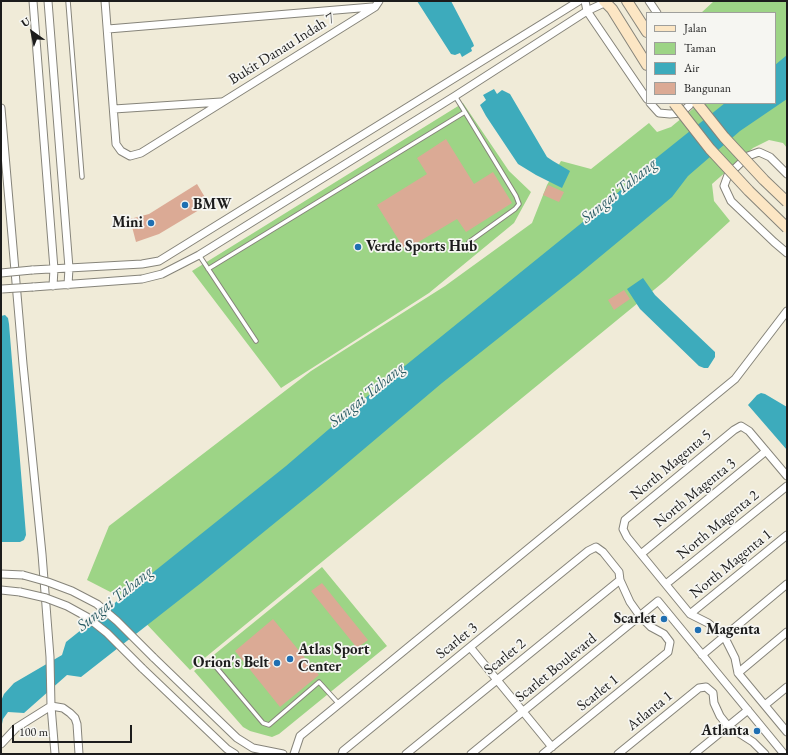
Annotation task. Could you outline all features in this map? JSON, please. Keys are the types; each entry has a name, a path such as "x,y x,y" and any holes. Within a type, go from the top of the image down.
{"main road":[{"path":"627,1 646,30"},
{"path":"607,4 646,63"},
{"path":"675,104 710,149 749,191 787,228"},
{"path":"698,104 724,137 764,180 787,202"}],"street":[{"path":"33,1 54,269 53,286"},
{"path":"48,1 69,268 68,285"},
{"path":"105,1 114,109"},
{"path":"1,272 142,264 159,260 579,1"},
{"path":"585,1 587,11 646,98"},
{"path":"649,1 656,12"},
{"path":"108,29 377,4"},
{"name":"Bukit Danau Indah 7","path":"223,102 114,109 116,144 121,152 130,156 141,153 223,102 377,4"},
{"path":"2,289 142,279 162,274 199,255 456,96 587,11 607,4"},
{"path":"651,104 659,113 681,114 691,104"},
{"path":"1,108 23,364 42,554 50,657 51,706 55,754"},
{"path":"787,174 770,157 759,152 748,156 728,175 724,186 731,201 787,253"},
{"path":"294,754 300,736 735,379 787,311"},
{"name":"North Magenta 5","path":"641,554 627,537 623,529 626,520 734,430 741,426 749,431 766,451"},
{"path":"766,451 787,476"},
{"name":"North Magenta 3","path":"641,554 766,451"},
{"name":"North Magenta 2","path":"666,584 787,486"},
{"name":"North Magenta 1","path":"690,614 787,535"},
{"name":"Scarlet 3","path":"343,752 588,551 596,547 602,552 619,572 620,580"},
{"path":"641,554 690,614 708,622 724,636 735,658 738,673 787,732"},
{"path":"1,574 23,575 48,582 72,591 97,604 117,621 237,738 253,748 283,754"},
{"path":"620,580 630,602 640,616"},
{"name":"Scarlet 2","path":"406,754 620,580"},
{"path":"784,754 702,655 787,584"},
{"path":"1,590 20,592 46,598 67,606 87,617 107,633 227,749 235,754"},
{"name":"Scarlet Boulevard","path":"471,754 658,601 702,655"},
{"name":"Scarlet 1","path":"543,754 668,652 670,642 664,634 651,627 640,616"},
{"path":"738,673 787,632"},
{"path":"470,647 552,747"},
{"name":"Atlanta 1","path":"618,754 699,688 706,687 713,693 714,703 720,716 728,726"},
{"path":"765,705 787,687"},
{"path":"1,744 16,728 51,706 63,708 75,718 77,724 79,754"},
{"path":"694,754 748,710"},
{"path":"728,726 753,742 766,754"}],"lane":[{"path":"68,1 82,177"},
{"path":"456,96 516,196 519,204 515,209 469,242"},
{"path":"208,269 465,112"},
{"path":"199,255 256,341"},
{"path":"211,661 263,723 269,725 319,682 339,704"}],"green space":[{"path":"714,1 787,1 787,148 783,143 769,140 753,148 712,184 714,201 730,221 666,280 190,670 122,598 87,580 109,526 311,371 445,286 532,223 547,185 561,161 591,169 649,123 657,132 671,127 699,104 776,104 776,12 702,12"},
{"name":"Verde Sports Hub","path":"463,103 509,171 531,192 514,223 429,293 281,388 192,271"},
{"name":"Atlas Sport Center","path":"322,567 387,646 279,734 272,737 250,731 243,727 194,671"}],"water":[{"path":"417,1 451,1 473,43 474,46 471,48 472,51 462,57 460,53 455,55 451,54"},
{"path":"787,55 787,99 740,131 688,176 672,197 578,275 442,383 319,487 201,583 81,677 67,675 24,713 8,712 3,719 1,729 1,701 4,694 14,683 62,655 66,642 286,466 364,399 610,200 645,167 724,104 776,104 776,64"},
{"path":"494,89 497,94 502,90 510,94 547,157 570,171 562,188 518,164 480,105 486,100 483,95"},
{"path":"643,278 655,295 715,352 715,357 708,368 699,366 640,309 627,289"},
{"path":"5,315 8,318 9,324 26,535 24,540 20,542 1,542 1,316"},
{"path":"761,393 787,407 787,450 748,405 757,395"}],"building":[{"path":"446,139 474,184 493,172 512,203 466,232 457,219 405,250 377,205 427,174 417,158"},
{"path":"197,184 209,204 159,234 136,242 130,219 149,214"},
{"path":"548,185 564,192 559,202 543,195"},
{"path":"624,290 630,299 614,310 608,300"},
{"path":"322,583 368,640 357,648 311,591"},
{"name":"Orion's Belt","path":"273,619 319,675 280,707 235,651"}],"place":[{"name":"BMW","path":"185,205"},
{"name":"Mini","path":"151,223"},
{"name":"Verde Sports Hub","path":"358,247"},
{"name":"Scarlet","path":"664,619"},
{"name":"Magenta","path":"698,630"},
{"name":"Atlas Sport Center","path":"290,659"},
{"name":"Orion's Belt","path":"277,663"},
{"name":"Atlanta","path":"757,731"}],"water label":[{"name":"Sungai Tahang","path":"619,191"},
{"name":"Sungai Tahang","path":"367,395"},
{"name":"Sungai Tahang","path":"115,599"}]}
